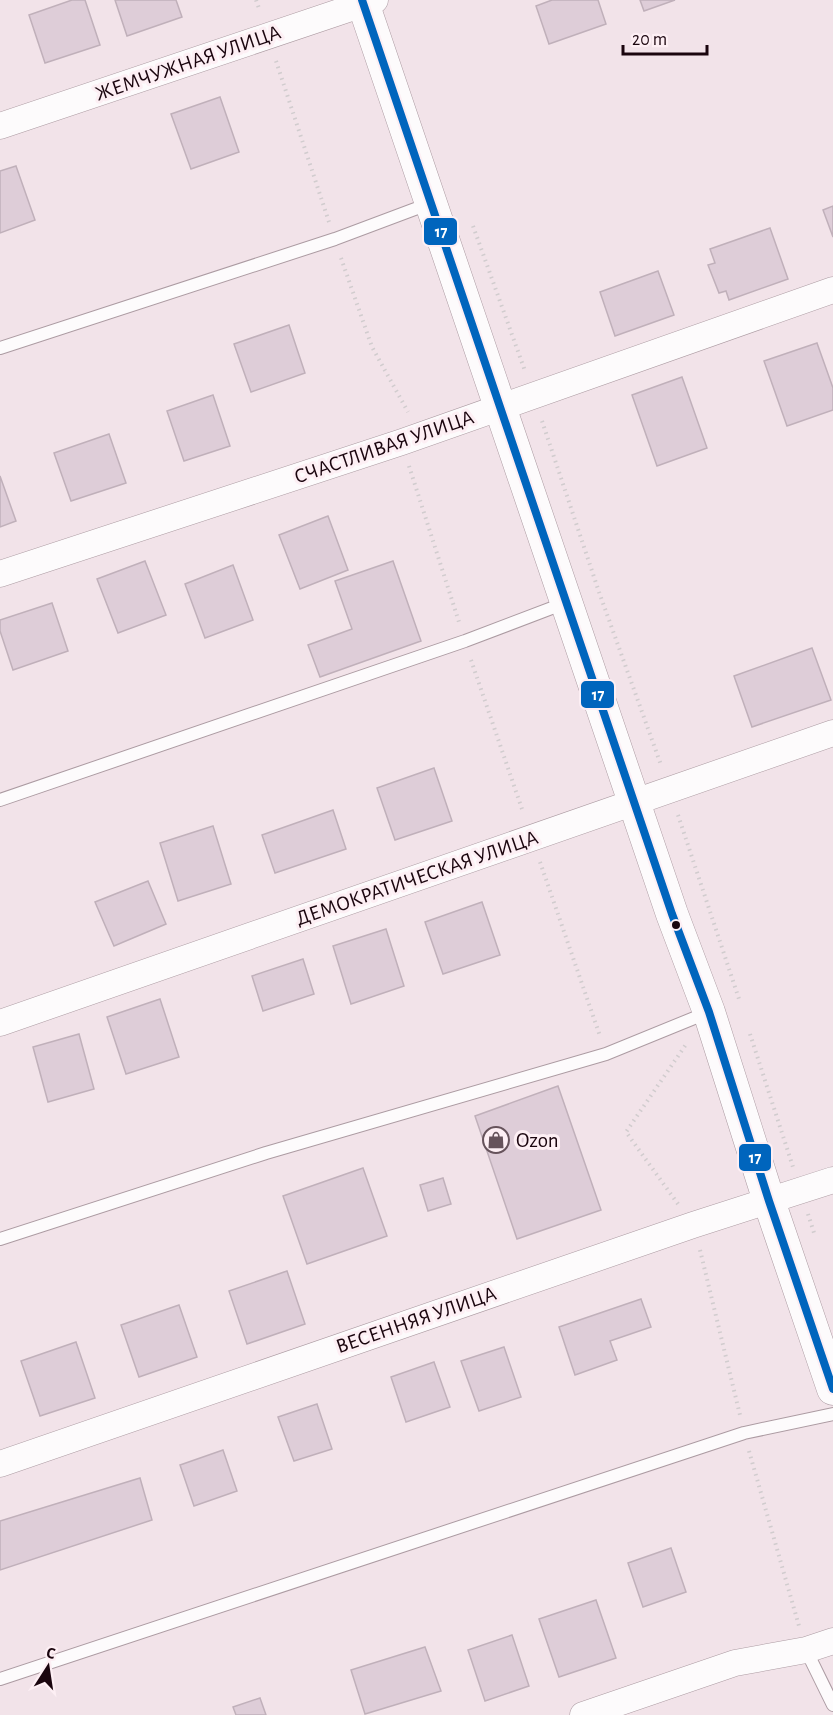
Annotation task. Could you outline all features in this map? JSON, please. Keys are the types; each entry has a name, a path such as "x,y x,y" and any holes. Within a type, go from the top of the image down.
{"street":[{"name":"ЖЕМЧУЖНАЯ УЛИЦА","path":"0,126 367,1"},
{"path":"367,1 430,203 672,914 709,1012 769,1201 833,1389"},
{"name":"СЧАСТЛИВАЯ УЛИЦА","path":"0,574 402,442 833,290"},
{"name":"ДЕМОКРАТИЧЕСКАЯ УЛИЦА","path":"0,1023 833,733"},
{"name":"ВЕСЕННЯЯ УЛИЦА","path":"0,1464 693,1225 833,1180"},
{"path":"583,1715 735,1663 806,1650 833,1641"}],"lane":[{"path":"0,348 335,239 430,203"},
{"path":"0,800 465,641 566,603"},
{"path":"0,1239 266,1153 606,1054 709,1012"},
{"path":"0,1679 744,1433 833,1414"},
{"path":"806,1650 833,1705"}],"path":[{"path":"256,0 372,347 409,410 402,442 465,641 606,1054"},
{"path":"469,215 670,790 739,1001"},
{"path":"709,1012 626,1132 693,1225 744,1433 806,1650"},
{"path":"747,1023 815,1236"}],"building":[{"path":"72,0 85,0 100,45 45,63 29,15"},
{"path":"115,0 176,0 182,17 127,36"},
{"path":"552,0 598,0 606,24 549,44 536,6"},
{"path":"640,0 675,0 644,11"},
{"path":"220,97 239,152 191,169 171,114"},
{"path":"16,166 35,220 0,233 0,171"},
{"path":"833,206 833,237 823,210"},
{"path":"770,228 788,279 729,300 726,291 719,293 708,265 715,263 710,249"},
{"path":"658,271 674,315 615,336 600,292"},
{"path":"289,325 305,373 251,392 234,344"},
{"path":"817,343 833,388 833,410 787,426 764,361"},
{"path":"682,377 707,448 657,466 632,395"},
{"path":"213,395 230,446 184,461 167,411"},
{"path":"109,434 126,483 71,501 54,453"},
{"path":"0,476 16,521 0,527"},
{"path":"328,516 348,570 300,589 279,535"},
{"path":"145,561 166,615 118,633 97,579"},
{"path":"393,561 421,641 320,677 308,645 352,629 335,581"},
{"path":"233,565 253,620 205,638 185,584"},
{"path":"52,603 68,651 13,670 0,631 0,620"},
{"path":"812,648 831,700 752,727 734,676"},
{"path":"434,768 452,821 395,840 377,788"},
{"path":"333,810 346,849 275,873 262,835"},
{"path":"213,826 231,884 178,901 160,843"},
{"path":"148,881 166,924 114,946 95,902"},
{"path":"482,902 500,955 443,974 425,922"},
{"path":"386,929 404,986 351,1004 333,946"},
{"path":"303,959 314,994 263,1011 252,976"},
{"path":"160,999 179,1057 126,1074 107,1017"},
{"path":"79,1034 94,1089 48,1102 33,1047"},
{"path":"558,1086 601,1210 517,1239 475,1116"},
{"path":"363,1168 387,1236 307,1264 283,1196"},
{"path":"443,1178 451,1204 428,1211 420,1185"},
{"path":"287,1271 305,1324 247,1344 229,1291"},
{"path":"641,1299 651,1327 610,1341 617,1360 575,1375 559,1327"},
{"path":"179,1305 197,1357 139,1377 121,1325"},
{"path":"76,1342 95,1398 40,1416 21,1361"},
{"path":"504,1347 521,1397 479,1411 461,1361"},
{"path":"434,1362 450,1407 406,1422 391,1377"},
{"path":"317,1404 332,1449 294,1461 278,1417"},
{"path":"223,1450 237,1491 194,1506 180,1465"},
{"path":"140,1478 152,1520 0,1570 0,1521"},
{"path":"671,1548 686,1592 643,1607 628,1563"},
{"path":"596,1600 616,1658 559,1677 539,1619"},
{"path":"512,1635 529,1686 485,1701 468,1650"},
{"path":"425,1647 441,1691 365,1714 351,1670"},
{"path":"260,1698 266,1715 236,1715 233,1707"}],"transit line":[{"name":"17","path":"362,0 672,914 709,1012 769,1201 833,1389"}],"place":[{"name":"Ozon","path":"496,1140"}]}
